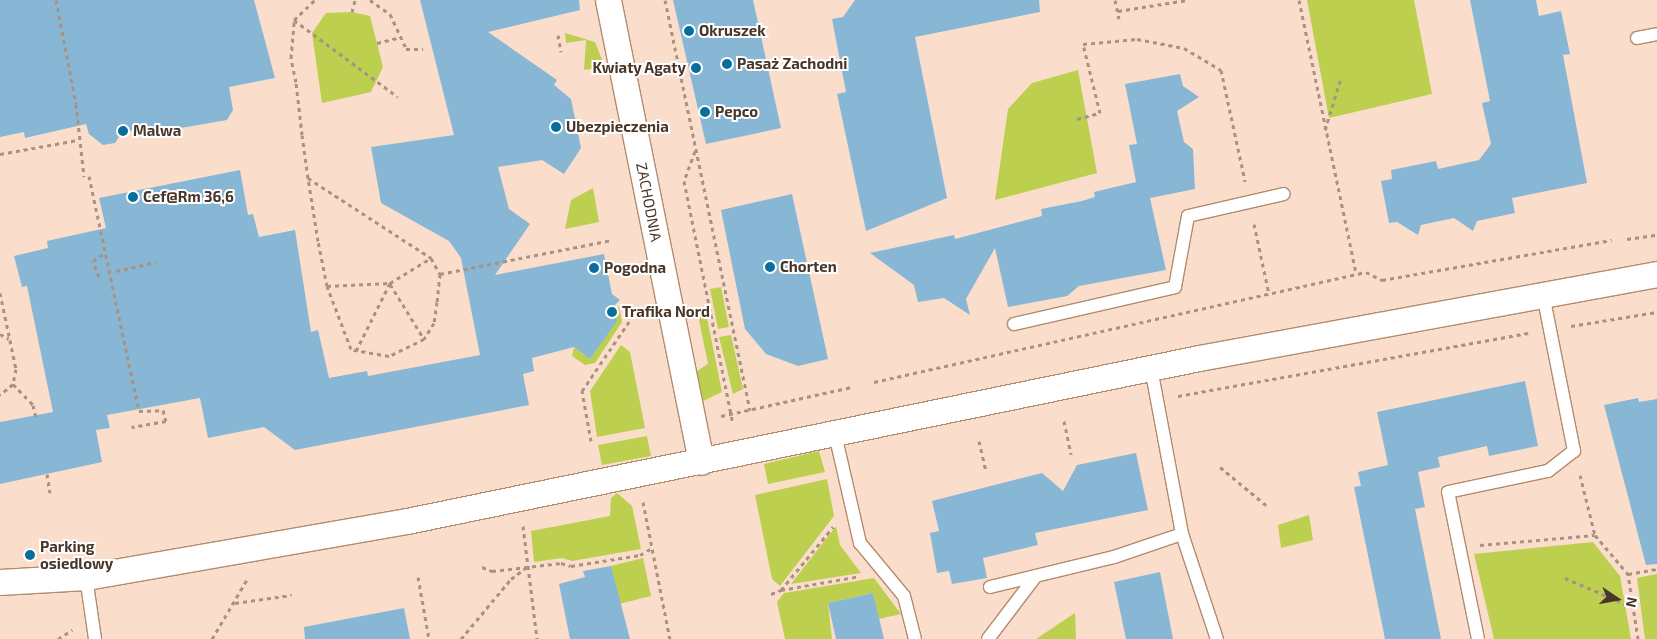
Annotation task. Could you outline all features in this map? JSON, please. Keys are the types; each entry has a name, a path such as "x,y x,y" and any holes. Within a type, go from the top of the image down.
{"street":[{"name":"ZACHODNIA","path":"608,0 701,462"},
{"path":"0,582 86,577 244,550 638,475 1151,368 1657,274"}],"lane":[{"path":"1637,38 1657,34"},
{"path":"1014,324 1175,287 1188,216 1284,194"},
{"path":"1478,639 1448,492 1548,471 1574,451 1543,295"},
{"path":"1151,368 1182,534 1217,639"},
{"path":"835,434 860,543 904,596 915,639"},
{"path":"990,586 1035,577 1182,534"},
{"path":"86,577 95,639"},
{"path":"988,639 1035,577"}],"path":[{"path":"56,0 76,104 78,140 84,177"},
{"path":"308,178 431,258 440,274 434,323 424,339 389,356 352,349 327,286 308,178 291,58 294,20 315,0"},
{"path":"352,12 355,0"},
{"path":"370,0 390,14 406,48 423,49"},
{"path":"665,0 750,410"},
{"path":"1116,0 1119,19"},
{"path":"1118,11 1187,0"},
{"path":"1299,0 1356,274"},
{"path":"294,20 398,97"},
{"path":"558,35 561,52"},
{"path":"377,43 401,37"},
{"path":"1077,119 1100,113 1082,44 1137,38 1184,48 1221,70 1246,187"},
{"path":"1325,131 1341,78"},
{"path":"0,154 78,140"},
{"path":"696,150 684,181 734,428"},
{"path":"89,176 139,412 164,410 166,421 132,427"},
{"path":"1252,216 1269,294"},
{"path":"1626,239 1657,235"},
{"path":"440,274 612,240"},
{"path":"874,382 1366,272 1382,280 1612,240"},
{"path":"99,276 93,261 106,252"},
{"path":"327,286 390,283 431,258"},
{"path":"116,271 156,262"},
{"path":"390,283 424,339"},
{"path":"356,351 390,283"},
{"path":"0,293 16,369 13,384 0,395"},
{"path":"1156,400 1550,329 1657,312"},
{"path":"591,441 582,391 630,320"},
{"path":"0,334 9,339"},
{"path":"13,384 33,405 36,418"},
{"path":"712,418 852,387"},
{"path":"1064,421 1071,454"},
{"path":"979,441 986,472"},
{"path":"1574,451 1595,535 1628,574 1638,639"},
{"path":"1220,467 1266,505"},
{"path":"47,474 50,493"},
{"path":"638,475 670,639"},
{"path":"518,499 538,639"},
{"path":"781,590 838,520 840,528"},
{"path":"1459,547 1595,535"},
{"path":"482,567 492,571 528,566 571,566 640,555 652,548"},
{"path":"212,639 247,585 244,550"},
{"path":"461,639 511,579 528,566"},
{"path":"771,594 781,590 866,575 860,567"},
{"path":"1628,574 1657,569"},
{"path":"418,577 429,639"},
{"path":"1566,578 1634,608"},
{"path":"236,603 291,596"},
{"path":"58,639 67,630 80,632"}],"green space":[{"path":"1307,0 1414,0 1432,94 1329,118"},
{"path":"352,12 370,16 383,67 371,92 322,103 312,33 326,13"},
{"path":"565,33 595,42 605,67 584,70 586,40 566,43"},
{"path":"1078,70 1097,173 995,200 1008,109 1032,83"},
{"path":"593,188 599,222 565,229 571,200"},
{"path":"721,287 729,327 718,329 710,289"},
{"path":"619,307 622,322 595,363 585,365 572,356 574,347 590,359 616,321 614,308"},
{"path":"705,308 722,392 703,401 697,371 708,364 697,310"},
{"path":"731,335 743,389 733,394 719,337"},
{"path":"621,345 630,352 645,428 597,437 590,391"},
{"path":"647,436 651,456 602,465 598,445"},
{"path":"819,451 825,472 768,484 764,464"},
{"path":"827,479 834,516 780,586 772,579 755,495"},
{"path":"617,493 632,506 641,549 572,561 562,558 534,562 531,531 610,516 611,498"},
{"path":"1309,515 1313,540 1281,548 1278,525"},
{"path":"836,526 840,545 861,573 791,584"},
{"path":"1593,542 1620,576 1631,639 1494,639 1474,554"},
{"path":"643,558 651,596 619,604 611,566"},
{"path":"1657,574 1657,639 1645,639 1637,578"},
{"path":"874,578 901,614 879,619 873,593 828,603 832,639 785,639 777,602 784,593"},
{"path":"1075,613 1076,639 1036,639"}],"building":[{"path":"0,0 254,0 275,78 229,87 233,110 227,120 158,132 150,128 122,132 115,143 103,145 89,134 86,124 25,138 24,132 0,137"},
{"path":"420,0 579,0 580,10 488,32 557,80 554,85 571,99 581,148 564,174 542,160 498,167 509,209 530,224 495,275 604,254 612,294 620,300 614,306 617,321 590,359 574,347 532,358 534,371 523,374 529,405 295,450 264,427 208,438 200,398 107,415 110,428 96,430 102,462 0,484 0,422 53,412 27,286 22,287 14,256 48,248 47,241 106,228 99,198 240,170 248,215 253,214 259,237 295,230 311,332 318,330 329,378 367,371 368,376 480,355 461,258 449,241 381,203 371,147 454,135"},
{"name":"Pasaż Zachodni","path":"673,0 753,0 781,128 706,144"},
{"path":"855,0 1039,0 1040,12 915,37 947,198 866,231 837,94 846,92 832,19 843,17"},
{"path":"1470,0 1536,0 1539,16 1561,11 1570,54 1563,55 1587,183 1512,198 1515,213 1477,221 1473,231 1454,218 1421,225 1418,235 1397,222 1389,223 1381,181 1392,179 1391,170 1436,161 1438,169 1479,160 1491,144 1482,103 1490,101"},
{"path":"1180,74 1183,86 1199,97 1177,111 1184,142 1193,149 1195,189 1150,198 1166,270 1079,286 1067,296 1008,307 995,248 966,299 970,315 944,298 918,302 914,285 870,253 954,235 955,239 1042,216 1041,209 1082,201 1095,197 1094,192 1136,182 1129,145 1137,144 1125,84"},
{"name":"Chorten","path":"792,194 828,359 798,366 766,354 745,329 721,210"},
{"path":"1525,381 1538,446 1489,456 1487,446 1438,457 1440,467 1418,472 1425,507 1415,509 1441,639 1385,639 1354,487 1361,486 1358,472 1388,465 1377,412"},
{"path":"1638,398 1639,402 1657,399 1657,564 1646,565 1604,405"},
{"path":"1136,453 1148,510 1035,533 1038,545 983,558 987,578 952,584 949,571 937,573 930,533 939,531 932,501 1042,473 1063,491 1077,465"},
{"path":"611,566 630,639 570,639 559,584 585,577 583,571"},
{"path":"1160,572 1173,639 1126,639 1114,582"},
{"path":"873,593 884,639 836,639 828,603"},
{"path":"404,608 410,639 305,639 304,627"}],"place":[{"name":"Okruszek","path":"689,31"},
{"name":"Pasaż Zachodni","path":"727,64"},
{"name":"Kwiaty Agaty","path":"696,68"},
{"name":"Pepco","path":"705,112"},
{"name":"Ubezpieczenia","path":"556,127"},
{"name":"Malwa","path":"123,131"},
{"name":"Cef@Rm 36,6","path":"133,197"},
{"name":"Chorten","path":"770,267"},
{"name":"Pogodna","path":"594,268"},
{"name":"Trafika Nord","path":"612,312"},
{"name":"Parking osiedlowy","path":"30,555"}]}
